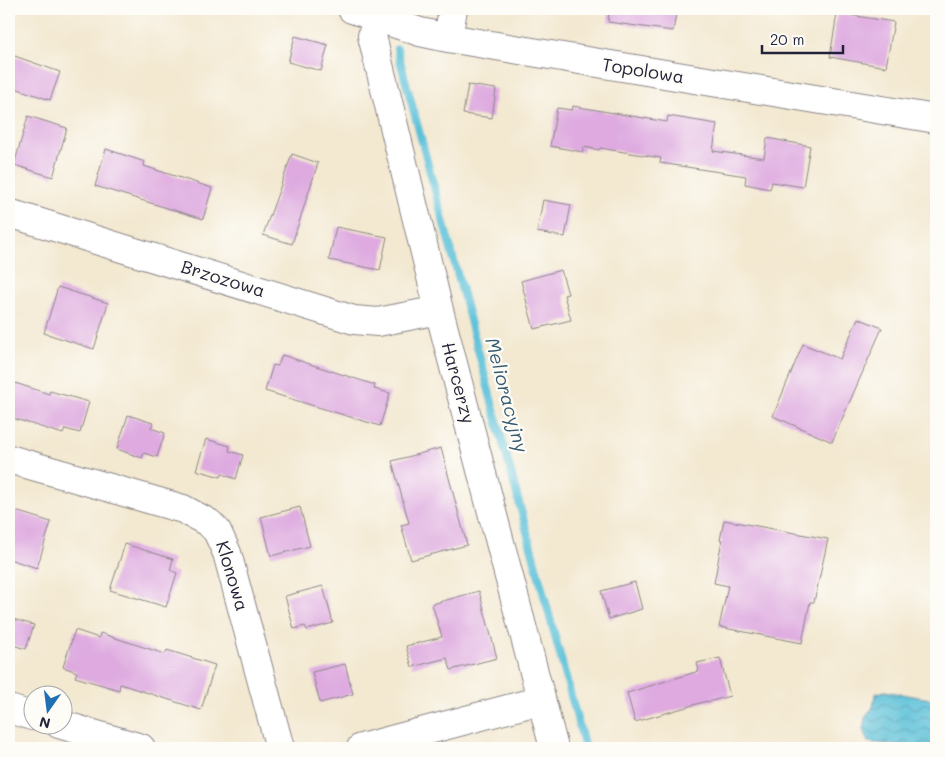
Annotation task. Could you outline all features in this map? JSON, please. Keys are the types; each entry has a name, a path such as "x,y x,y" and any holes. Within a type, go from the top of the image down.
{"street":[{"name":"Topolowa","path":"352,9 389,16 420,32 448,38 936,119"},
{"path":"448,38 453,9"},
{"name":"Harcerzy","path":"389,16 372,36 439,310 554,748"},
{"name":"Brzozowa","path":"9,213 354,320 378,322 439,310"},
{"name":"Klonowa","path":"9,459 183,509 209,523 217,531 227,553 280,748"},
{"path":"361,748 541,700"},
{"path":"9,709 22,713"},
{"path":"66,734 141,748"}],"water":[{"path":"885,691 936,700 936,747 868,742 863,730 865,718 873,707 875,694"}],"building":[{"path":"609,9 677,9 673,31 608,22"},
{"path":"837,13 894,22 886,67 830,57"},
{"path":"295,36 328,45 321,71 288,62"},
{"path":"9,54 60,72 50,100 9,86"},
{"path":"468,85 496,89 492,118 463,114"},
{"path":"573,106 667,122 668,116 717,124 713,151 764,158 767,138 810,146 803,187 772,182 770,189 745,184 746,176 660,163 661,158 600,148 599,150 584,147 583,152 550,146 557,108 572,110"},
{"path":"28,116 67,128 53,177 14,165"},
{"path":"106,149 145,162 144,166 212,188 203,219 95,186"},
{"path":"292,154 318,163 292,244 263,235"},
{"path":"543,200 571,205 565,237 537,232"},
{"path":"336,227 387,237 380,270 329,260"},
{"path":"561,270 568,294 564,295 571,320 534,329 521,281"},
{"path":"58,287 108,303 94,349 44,333"},
{"path":"858,318 882,328 832,442 773,416 803,344 840,359"},
{"path":"282,355 375,385 374,389 390,393 380,426 265,391 273,365 278,366"},
{"path":"9,381 49,394 50,391 89,402 80,433 65,429 63,434 9,417"},
{"path":"128,415 153,423 151,428 165,433 157,457 144,453 142,458 117,449"},
{"path":"206,439 230,446 229,451 243,455 236,479 222,474 221,477 196,470"},
{"path":"441,448 467,545 411,560 401,525 409,523 392,461"},
{"path":"300,507 310,546 271,556 261,517"},
{"path":"9,509 51,522 37,568 9,559"},
{"path":"724,520 828,539 814,602 810,602 802,643 719,627 728,586 714,583"},
{"path":"125,544 173,559 170,570 177,573 166,607 110,590"},
{"path":"635,582 642,609 609,619 601,591"},
{"path":"323,586 333,623 307,630 305,626 294,629 285,596"},
{"path":"479,591 497,658 451,670 447,658 412,667 406,646 442,637 432,604"},
{"path":"9,618 34,625 26,649 9,644"},
{"path":"75,630 99,638 100,633 165,654 167,650 215,665 201,710 120,684 119,690 75,677 77,672 63,667"},
{"path":"720,658 730,696 635,722 627,693 699,671 697,663"},
{"path":"345,664 353,694 320,703 312,672"}],"waterway":[{"name":"Melioracyjny","path":"397,49 585,748"}]}
